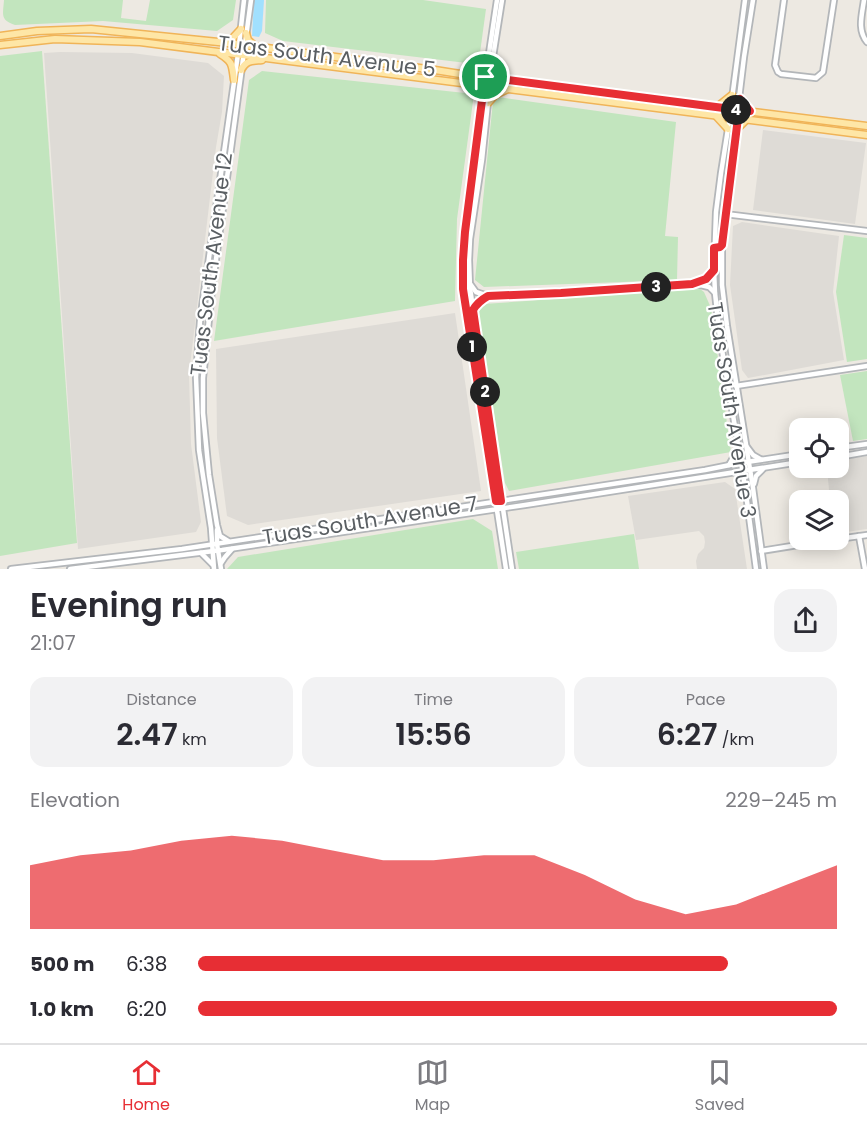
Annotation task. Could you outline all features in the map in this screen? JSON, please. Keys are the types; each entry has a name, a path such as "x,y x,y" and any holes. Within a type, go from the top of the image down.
{"main road":[{"path":"0,29 3,35"},
{"name":"Tuas South Avenue 5","path":"3,35 91,29 228,43 504,81 867,126"},
{"path":"228,43 243,31 255,46"},
{"name":"Tuas South Avenue 5","path":"0,45 55,39 140,42 867,135"},
{"path":"216,51 231,62 234,80"},
{"path":"242,70 248,61 275,59"},
{"path":"469,75 490,64 504,81"},
{"path":"461,82 475,91 485,103 495,95 509,89"},
{"path":"717,108 732,95"},
{"path":"740,99 750,111"},
{"path":"717,117 728,129"},
{"path":"736,130 747,120"}],"street":[{"name":"Tuas South Avenue 12","path":"221,567 210,525 198,450 196,377 200,321 234,80 241,54 244,0"},
{"name":"Tuas South Avenue 12","path":"243,31 251,0"},
{"path":"497,0 485,103 465,232 463,289 499,501 506,569"},
{"path":"490,64 502,0"},
{"name":"Tuas South Avenue 3","path":"745,0 720,173 714,270 720,338 745,486 756,569"},
{"name":"Tuas South Avenue 3","path":"753,0 722,245 723,292 764,569"},
{"path":"784,0 775,65 781,74 816,78 823,72 834,0"},
{"path":"864,0 861,29 867,42"},
{"name":"Tuas South Avenue 12","path":"214,544 217,526 202,413 203,378 212,289 242,70 241,54"},
{"path":"481,504 489,500 496,487 473,310 469,260 470,238 482,159 485,103"},
{"path":"725,214 867,231"},
{"path":"714,248 722,245"},
{"path":"692,284 706,279 714,270"},
{"path":"470,282 476,292 488,296 692,284 709,287 715,293"},
{"path":"473,310 479,301 488,296"},
{"path":"736,386 867,366"},
{"path":"745,444 753,455 762,460"},
{"path":"849,446 867,444"},
{"path":"729,465 738,448"},
{"path":"849,455 867,452"},
{"name":"Tuas South Avenue 7","path":"11,569 201,546 789,456"},
{"name":"Tuas South Avenue 7","path":"70,569 232,549 789,464"},
{"path":"753,488 754,479 763,469"},
{"path":"730,474 745,486"},
{"path":"496,487 512,499"},
{"path":"501,519 513,507"},
{"path":"489,511 501,519 512,569"},
{"path":"201,546 210,525 213,529 217,526 222,538 231,541"},
{"path":"849,537 867,535"},
{"path":"859,536 865,569"},
{"path":"761,551 789,546"},
{"path":"221,567 225,556 232,549"},
{"name":"Tuas South Avenue 12","path":"214,568 216,551"},
{"path":"201,553 214,568"}],"shaded area":[{"path":"44,53 132,53 208,63 224,76 222,112 189,374 191,444 201,522 196,532 78,549"},
{"path":"763,130 866,143 855,224 753,210"},
{"path":"742,222 839,236 833,292 844,360 748,378 742,370 730,285 733,226"},
{"path":"455,313 481,491 248,525 227,516 217,438 216,349"},
{"path":"867,456 867,529 849,532 849,490 829,490 828,478 849,478 849,459"},
{"path":"725,482 735,489 747,569 697,569 698,554 704,548 705,542 704,536 699,531 636,540 628,496"}],"green space":[{"path":"4,0 123,0 121,18 146,21 150,0 236,0 233,20 217,31 103,21 15,25 5,19"},
{"path":"266,0 423,0 486,9 479,60 475,64 283,41 265,33"},
{"path":"42,51 77,543 0,556 0,56"},
{"path":"262,71 474,94 457,219 455,301 214,341 249,80"},
{"path":"498,97 676,122 665,236 678,237 677,280 484,287 475,280 493,101"},
{"path":"844,235 867,238 867,359 847,362 836,292"},
{"path":"700,289 704,292 711,308 731,452 509,491 505,483 478,312 484,304"},
{"path":"867,371 867,439 853,441 840,375"},
{"path":"473,519 492,531 498,569 227,569 238,557"},
{"path":"634,534 639,569 519,569 516,552"}],"water":[{"path":"254,0 264,0 262,31 259,37 252,36"}],"route":[{"path":"485,77 465,232 463,289 496,501 501,501 473,310 476,304 488,296 692,284 706,279 714,270 714,248 722,245 739,110 750,111 740,99 739,110 713,108 485,77"}]}
